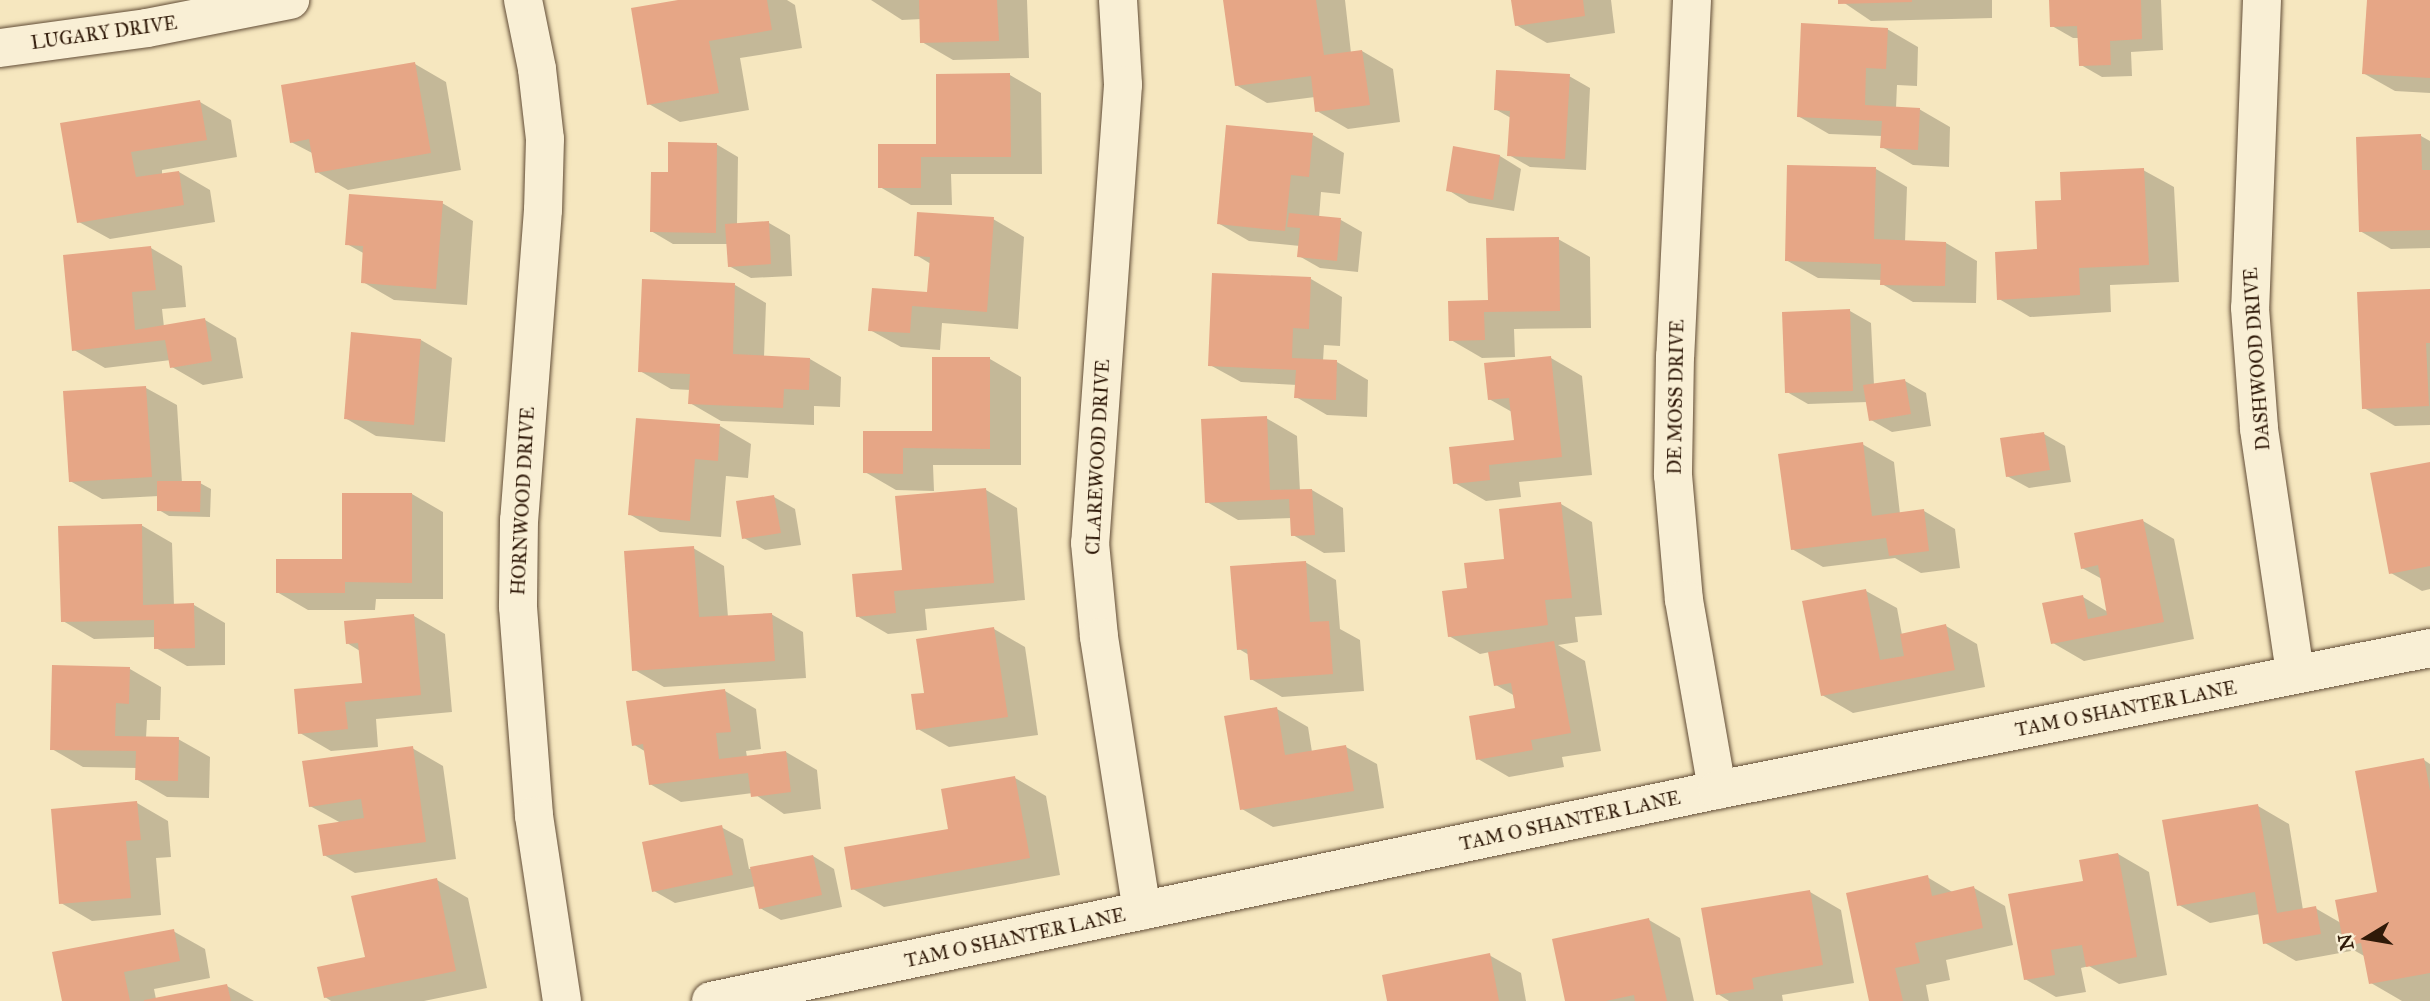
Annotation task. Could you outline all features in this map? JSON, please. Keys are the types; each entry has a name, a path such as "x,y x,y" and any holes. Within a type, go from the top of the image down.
{"street":[{"name":"LUGARY DRIVE","path":"0,48 147,28 290,0"},
{"name":"HORNWOOD DRIVE","path":"523,0 537,69 545,139 543,210 519,520 517,607 534,816 562,1001"},
{"name":"CLAREWOOD DRIVE","path":"1118,0 1123,85 1090,543 1099,637 1142,911"},
{"name":"DE MOSS DRIVE","path":"1692,0 1675,356 1673,475 1685,600 1717,790"},
{"name":"DASHWOOD DRIVE","path":"2262,0 2253,170 2250,308 2259,429 2295,674"},
{"name":"TAM O SHANTER LANE","path":"711,1001 1717,790 2430,648"}],"building":[{"path":"678,0 767,0 772,30 709,41 719,93 647,105 631,8"},
{"path":"919,0 997,0 999,41 920,43"},
{"path":"1223,0 1316,0 1324,55 1362,50 1370,105 1315,112 1311,76 1235,86"},
{"path":"1511,0 1583,0 1585,16 1515,26"},
{"path":"1838,0 1912,0 1912,2 1838,4"},
{"path":"2049,0 2141,0 2142,39 2110,41 2111,65 2079,66 2077,26 2050,27"},
{"path":"2367,0 2430,0 2430,78 2362,74"},
{"path":"1801,23 1888,28 1886,69 1866,68 1865,105 1920,108 1918,150 1880,148 1882,121 1797,117"},
{"path":"415,62 431,153 315,173 309,139 290,143 281,85"},
{"path":"1496,70 1570,74 1565,159 1507,156 1510,111 1494,110"},
{"path":"1010,73 1011,157 921,157 921,188 878,188 878,144 936,144 936,74"},
{"path":"200,100 207,140 131,152 136,177 179,171 184,205 77,223 60,123"},
{"path":"1226,125 1313,133 1309,177 1291,175 1285,231 1217,224"},
{"path":"2421,134 2422,170 2430,170 2430,230 2359,232 2356,137"},
{"path":"668,142 717,143 716,233 650,232 651,172 668,172"},
{"path":"1453,146 1500,155 1493,200 1446,191"},
{"path":"1787,165 1876,167 1874,239 1946,242 1945,286 1880,285 1881,264 1785,261"},
{"path":"2144,168 2149,265 2079,268 2080,295 1997,300 1995,252 2037,249 2035,201 2061,200 2060,172"},
{"path":"349,194 443,201 436,289 361,283 363,246 345,245"},
{"path":"917,212 994,217 987,312 912,306 910,333 868,331 872,288 927,292 930,257 914,256"},
{"path":"1289,213 1341,218 1337,261 1297,257 1300,228 1287,227"},
{"path":"769,221 771,264 728,267 725,224"},
{"path":"1559,237 1560,311 1484,312 1485,340 1449,341 1448,301 1488,300 1486,238"},
{"path":"151,246 156,290 132,292 135,330 205,318 212,361 170,368 165,340 72,351 63,255"},
{"path":"1212,273 1311,277 1309,329 1293,328 1292,358 1337,360 1336,400 1294,398 1296,370 1208,366"},
{"path":"642,279 735,283 733,354 810,358 809,390 784,389 783,408 688,404 690,374 638,372"},
{"path":"2430,289 2430,343 2426,343 2429,406 2362,409 2357,292"},
{"path":"1850,309 1853,391 1785,393 1782,312"},
{"path":"351,332 421,339 414,425 344,419"},
{"path":"1551,356 1562,457 1489,465 1490,480 1453,484 1449,447 1514,440 1509,398 1488,400 1484,363"},
{"path":"932,357 990,357 990,449 903,448 903,474 863,473 863,431 932,431"},
{"path":"1905,379 1911,414 1869,421 1863,385"},
{"path":"146,386 152,477 69,482 63,391"},
{"path":"1267,416 1270,490 1312,489 1315,535 1291,536 1289,499 1205,503 1201,419"},
{"path":"636,418 720,424 718,461 695,459 690,521 628,515"},
{"path":"2044,432 2050,470 2006,477 2000,438"},
{"path":"1863,442 1872,516 1924,509 1929,551 1889,556 1886,538 1791,550 1778,454"},
{"path":"2430,462 2430,566 2389,574 2370,473"},
{"path":"157,481 201,481 200,512 157,511"},
{"path":"986,488 994,583 894,591 896,613 856,617 852,574 902,570 895,496"},
{"path":"342,493 412,493 412,583 345,582 345,593 276,593 276,559 342,559"},
{"path":"774,495 781,533 742,539 736,501"},
{"path":"1561,502 1572,598 1545,600 1548,625 1448,637 1442,591 1467,588 1464,563 1504,559 1499,509"},
{"path":"2143,519 2164,622 2051,644 2042,603 2083,595 2088,619 2107,615 2098,565 2081,569 2074,533"},
{"path":"142,524 143,605 194,603 195,648 154,649 154,620 61,622 58,526"},
{"path":"694,546 699,617 772,613 775,661 632,671 624,551"},
{"path":"1306,561 1310,622 1329,621 1333,674 1250,680 1247,649 1237,650 1230,566"},
{"path":"1866,589 1880,660 1904,656 1900,634 1946,624 1955,670 1821,696 1802,601"},
{"path":"414,614 421,695 345,702 348,729 298,734 294,689 362,683 358,643 346,644 344,621"},
{"path":"994,627 1008,717 916,730 911,694 924,693 916,639"},
{"path":"1554,641 1571,733 1531,740 1533,750 1476,760 1469,716 1515,708 1511,683 1494,686 1488,652"},
{"path":"52,665 130,667 129,704 116,703 115,736 179,737 178,781 135,780 136,751 50,750"},
{"path":"725,689 731,732 716,733 719,759 786,751 791,792 751,797 748,773 649,785 643,744 632,746 626,701"},
{"path":"1277,707 1285,755 1346,745 1354,791 1240,810 1224,716"},
{"path":"413,746 426,842 323,856 318,825 364,818 361,799 309,807 302,761"},
{"path":"2424,758 2430,791 2430,973 2369,984 2361,943 2344,946 2335,900 2377,892 2355,771"},
{"path":"1015,776 1030,858 851,890 844,847 948,829 941,789"},
{"path":"137,801 141,840 126,841 131,898 59,904 51,809"},
{"path":"2258,804 2277,913 2316,906 2321,934 2263,944 2255,892 2177,906 2162,820"},
{"path":"722,825 733,875 652,892 642,842"},
{"path":"2118,853 2137,957 2086,967 2082,945 2051,950 2055,975 2024,980 2008,894 2083,881 2079,860"},
{"path":"813,855 822,895 759,909 750,867"},
{"path":"1928,875 1932,896 1974,886 1983,928 1915,943 1920,963 1895,968 1903,1001 1869,1001 1846,893"},
{"path":"437,878 456,971 324,998 317,967 365,957 351,896"},
{"path":"1810,890 1823,965 1752,978 1754,989 1716,995 1701,908"},
{"path":"1649,918 1667,1001 1635,1001 1634,995 1606,1001 1565,1001 1552,939"},
{"path":"174,929 180,961 124,972 130,1001 62,1001 52,952"},
{"path":"1490,953 1499,1001 1387,1001 1382,975"},
{"path":"227,984 231,1001 144,1001 144,1000"}]}
